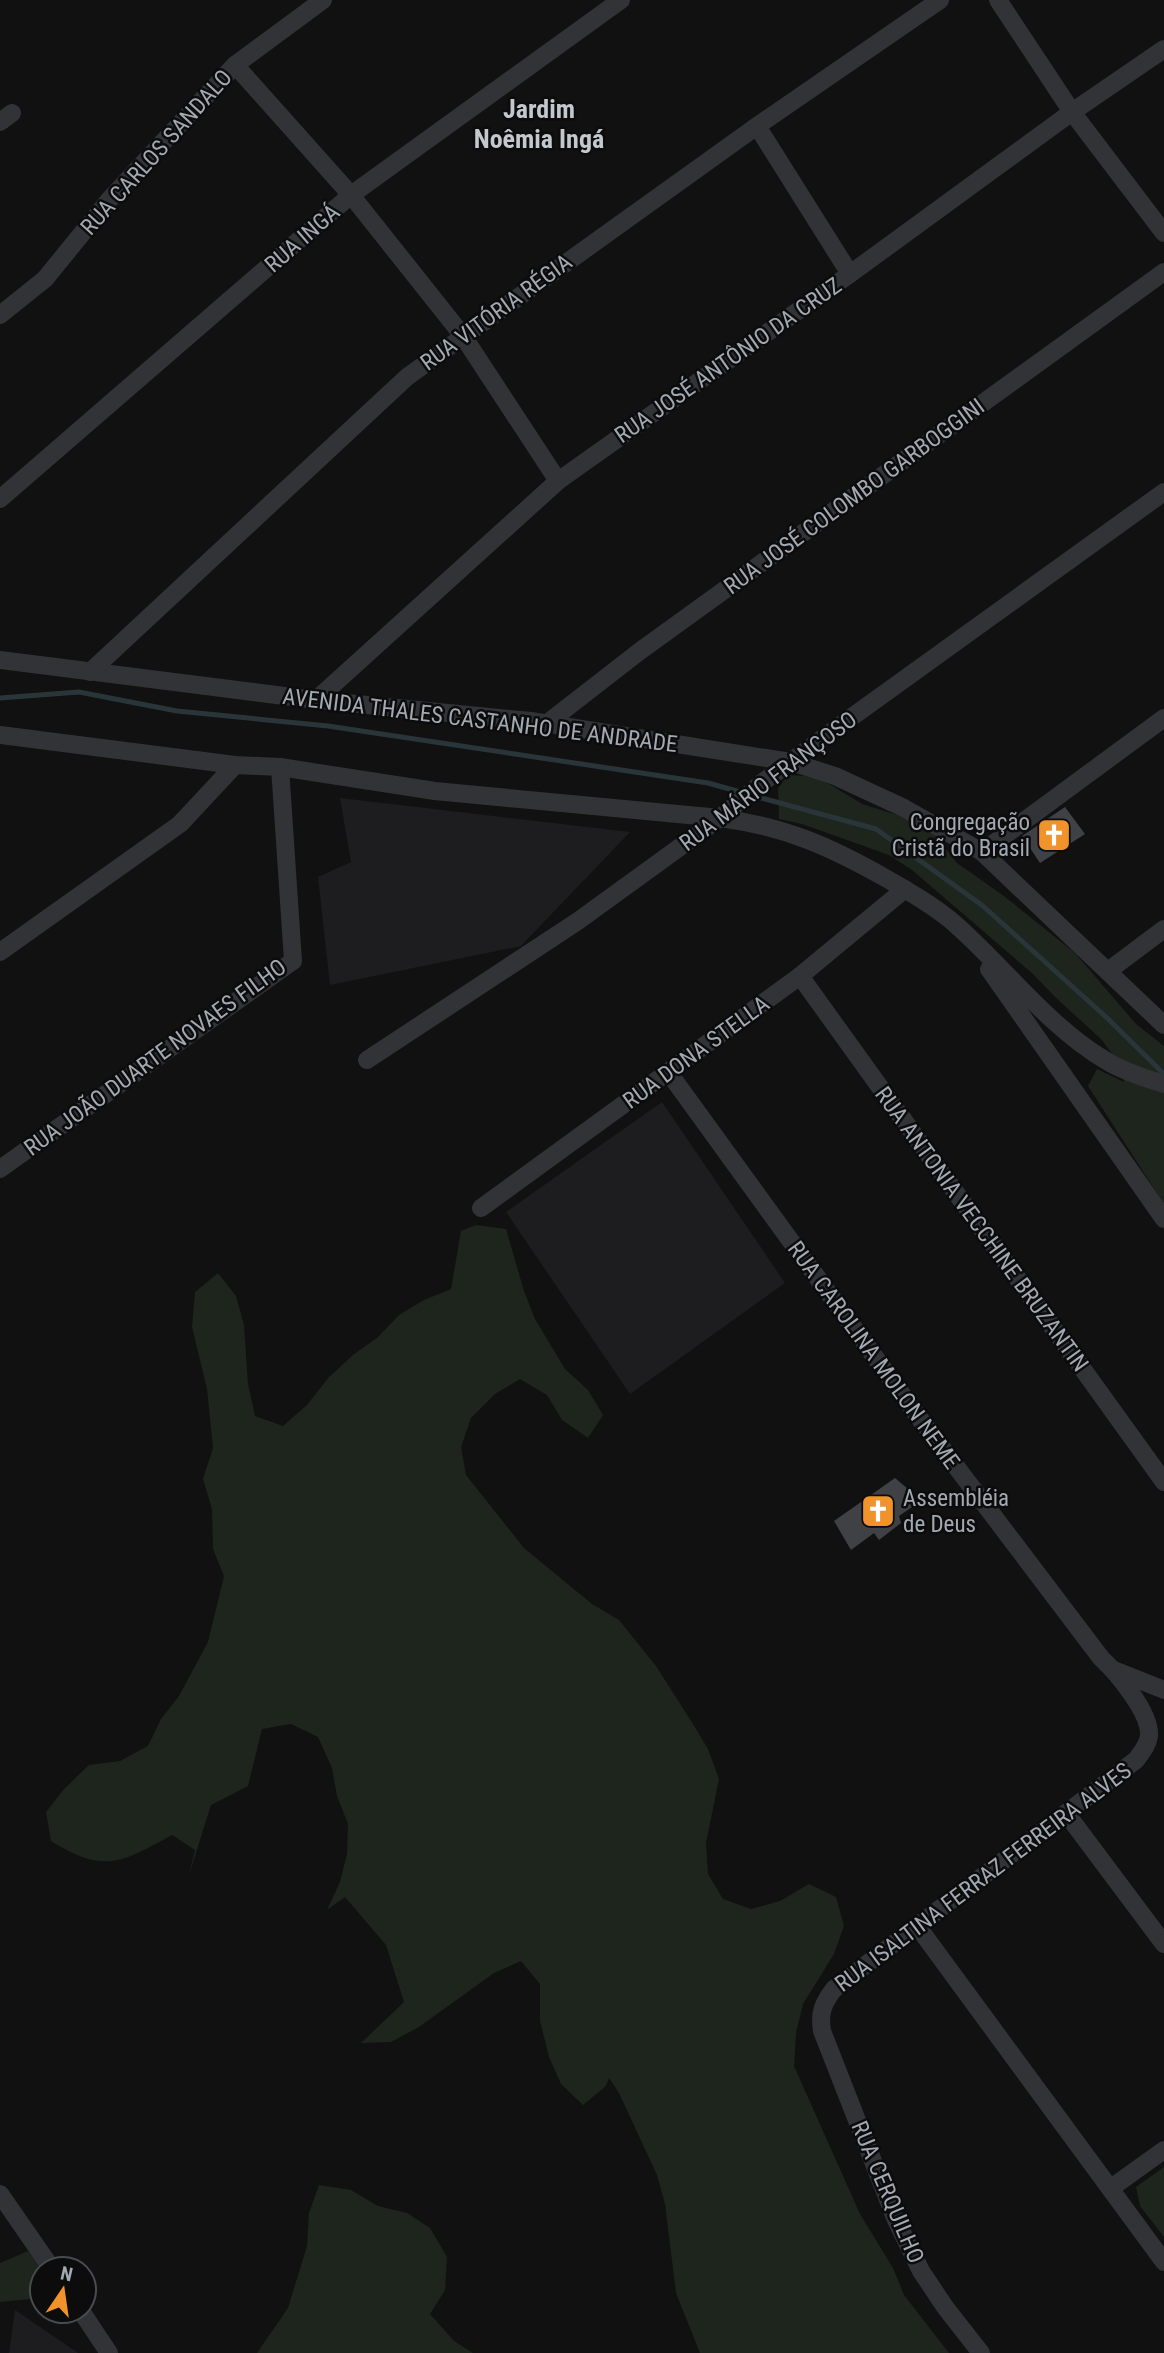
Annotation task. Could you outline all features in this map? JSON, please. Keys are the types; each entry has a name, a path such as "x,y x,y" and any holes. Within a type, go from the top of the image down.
{"street":[{"name":"RUA CARLOS SANDALO","path":"0,315 45,279 110,199 235,65 323,0"},
{"name":"RUA INGÁ","path":"0,499 351,195 621,0"},
{"name":"RUA VITÓRIA RÉGIA","path":"90,672 407,377 757,126 940,0"},
{"path":"998,0 1072,112 1164,233"},
{"name":"RUA JOSÉ ANTÔNIO DA CRUZ","path":"316,700 558,481 850,274 1072,112 1164,49"},
{"path":"235,65 351,195 463,336 558,481"},
{"path":"757,126 850,274"},
{"name":"RUA JOSÉ COLOMBO GARBOGGINI","path":"545,724 640,651 1164,272"},
{"name":"RUA MÁRIO FRANÇOSO","path":"367,1060 578,921 720,818 791,762 1164,492"},
{"name":"AVENIDA THALES CASTANHO DE ANDRADE","path":"0,660 316,700 545,724 791,762 835,776 904,808 982,852 1164,1025"},
{"path":"982,852 1164,718"},
{"path":"0,735 235,765 280,767 435,791 720,818 797,835 840,852 953,922 1065,1030 1105,1060 1164,1084"},
{"path":"0,952 180,824 235,765"},
{"name":"RUA JOÃO DUARTE NOVAES FILHO","path":"0,1169 293,961 280,767"},
{"name":"RUA DONA STELLA","path":"481,1208 800,976 905,890"},
{"path":"953,922 1001,984 1164,1219"},
{"path":"1108,971 1164,929"},
{"name":"RUA ANTONIA VECCHINE BRUZANTIN","path":"800,976 1164,1482"},
{"name":"RUA CAROLINA MOLON NEME","path":"668,1073 914,1411 1101,1658 1114,1670 1143,1713 1149,1729 1149,1739"},
{"path":"1114,1670 1164,1690"},
{"name":"RUA ISALTINA FERRAZ FERREIRA ALVES","path":"820,2017 825,2001 834,1989 1136,1760 1149,1739"},
{"path":"1066,1813 1164,1944"},
{"path":"918,1927 1164,2262"},
{"name":"RUA CERQUILHO","path":"820,2017 822,2031 896,2220 921,2271 981,2353"},
{"path":"1111,2188 1164,2150"},
{"path":"0,2194 42,2255"},
{"path":"90,2325 109,2353"}],"shaded area":[{"path":"788,775 826,782 862,804 904,817 937,837 957,863 1004,896 1075,953 1136,1024 1164,1046 1164,1204 1088,1086 1097,1069 1124,1082 1120,1065 1102,1040 1033,974 912,870 889,855 802,824 779,819 778,788"},
{"path":"340,798 630,832 521,946 330,985 318,877 351,862"},
{"path":"662,1102 785,1283 630,1394 506,1212"},
{"path":"476,1225 506,1229 535,1319 565,1369 588,1390 603,1415 588,1438 562,1420 547,1395 520,1379 495,1394 471,1418 461,1447 466,1475 524,1548 592,1604 619,1620 656,1666 693,1724 708,1749 719,1779 706,1843 708,1874 723,1899 751,1909 780,1901 809,1884 836,1897 844,1926 834,1954 803,2004 796,2033 794,2066 860,2214 893,2268 904,2295 949,2353 700,2353 676,2293 665,2204 657,2175 619,2093 609,2078 606,2086 583,2105 561,2084 549,2057 540,2021 540,1984 521,1961 494,1973 419,2027 391,2042 361,2043 404,2002 386,1945 345,1897 327,1910 340,1882 347,1854 348,1824 337,1796 332,1768 318,1737 291,1724 262,1729 248,1786 211,1805 188,1878 195,1850 172,1835 139,1852 112,1861 85,1858 51,1841 46,1812 64,1789 89,1765 120,1761 148,1746 161,1719 179,1696 208,1642 224,1576 213,1549 212,1509 203,1479 213,1448 207,1389 192,1327 195,1292 218,1273 236,1296 244,1325 248,1384 255,1416 283,1426 307,1405 329,1377 378,1337 399,1315 424,1300 451,1289 461,1231"},
{"path":"1164,2167 1164,2237 1140,2206 1136,2187"},
{"path":"319,2185 351,2190 378,2206 407,2213 430,2228 447,2257 445,2290 430,2314 454,2341 473,2353 257,2353 288,2308 307,2246 309,2213"},
{"path":"28,2251 31,2255 28,2255 28,2299 0,2302 0,2263"},
{"path":"15,2310 28,2319 28,2325 37,2325 78,2353 9,2353"}],"building":[{"name":"Congregação Cristã do Brasil","path":"1065,807 1085,834 1040,863 1022,836"},
{"name":"Assembléia de Deus","path":"895,1478 908,1489 915,1505 899,1516 901,1523 879,1540 874,1533 851,1550 834,1521"}],"waterway":[{"path":"0,698 79,692 177,711 328,726 708,783 744,793"},
{"path":"754,796 876,829 983,906 1105,1016 1164,1074"}],"place":[{"name":"Congregação Cristã do Brasil","path":"1054,835"},
{"name":"Assembléia de Deus","path":"878,1511"}],"district":[{"name":"Jardim Noêmia Ingá","path":"539,124"}]}
